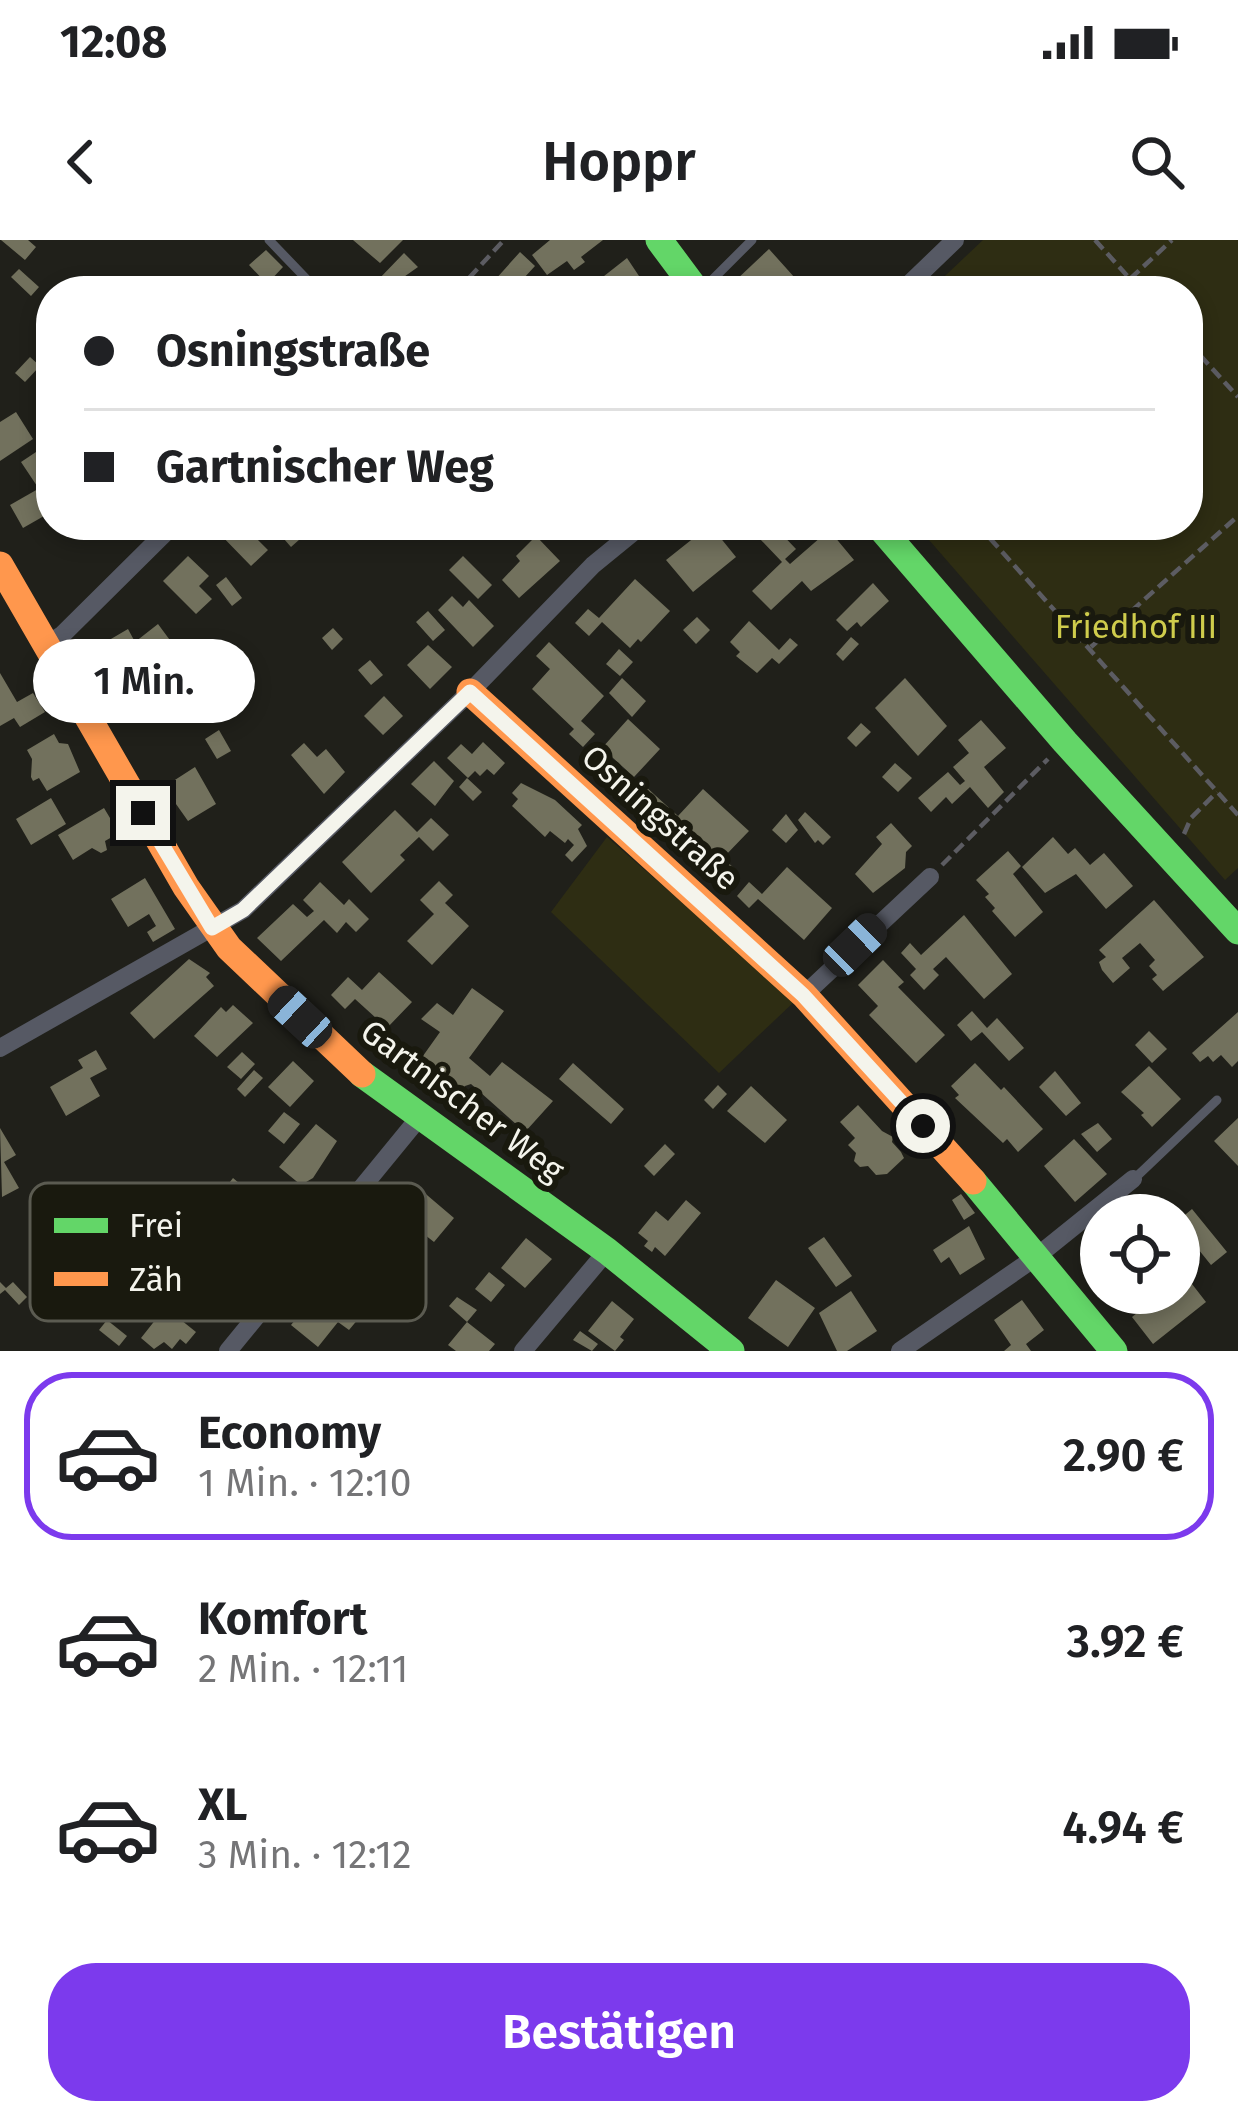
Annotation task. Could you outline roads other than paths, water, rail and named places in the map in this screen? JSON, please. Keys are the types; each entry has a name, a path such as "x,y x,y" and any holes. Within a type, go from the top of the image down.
{"street":[{"path":"659,240 687,276"},
{"path":"918,276 955,240"},
{"path":"46,645 62,635 158,540"},
{"path":"0,1048 243,910 624,540"},
{"path":"891,540 1064,742 1238,931"},
{"name":"Gartnischer Weg","path":"0,566 212,928 365,1078 607,1251 731,1351"},
{"name":"Osningstraße","path":"470,692 803,995 1012,1224 1114,1351"},
{"path":"803,995 930,877"},
{"path":"366,1183 418,1119"},
{"path":"900,1351 1036,1257 1133,1179"},
{"path":"524,1351 607,1251"},
{"path":"228,1351 253,1321"}],"lane":[{"path":"268,240 303,276"},
{"path":"715,276 752,240"},
{"path":"1133,1179 1217,1100"}],"park label":[{"name":"Friedhof III","path":"1136,626"}]}
